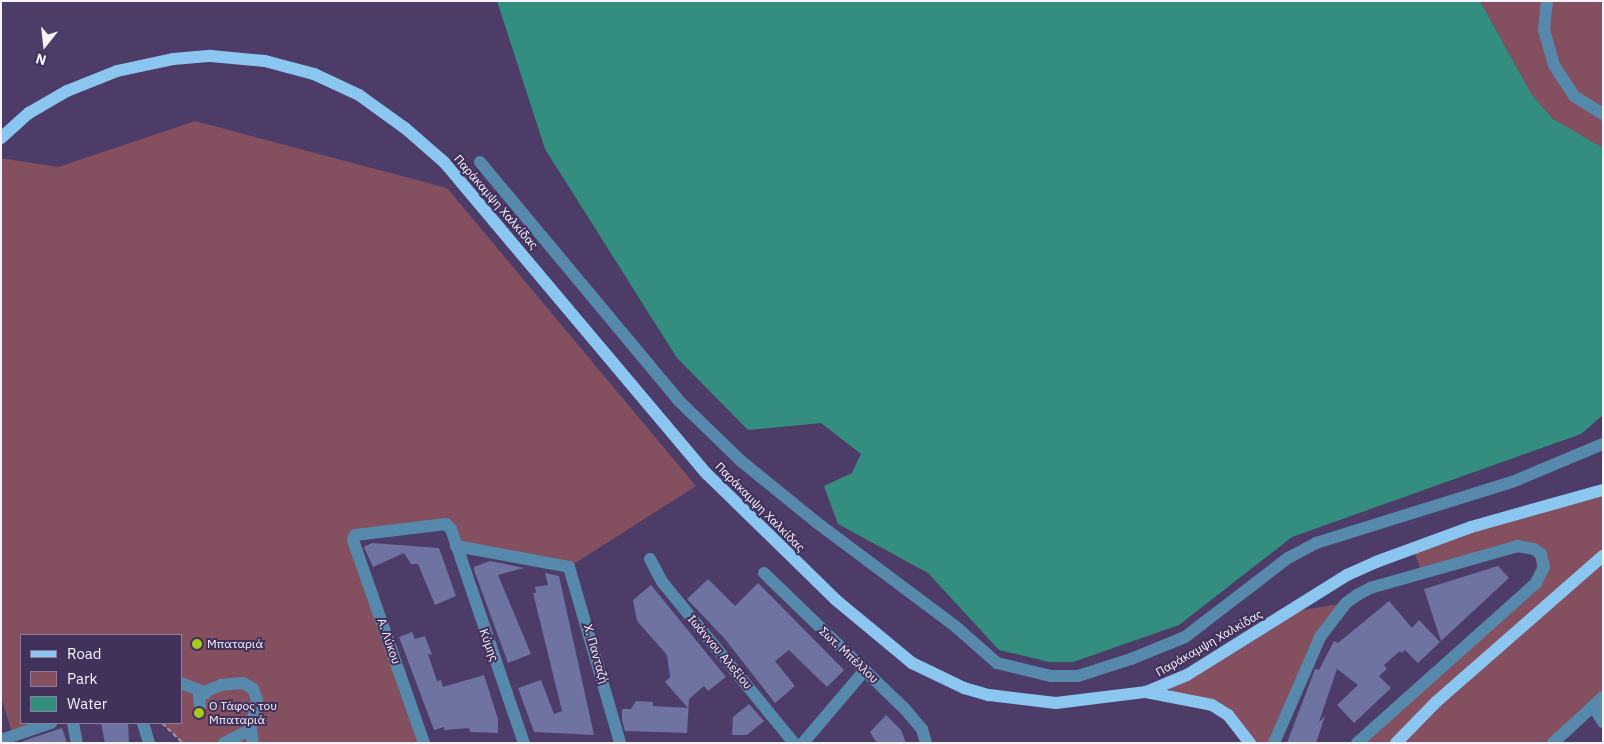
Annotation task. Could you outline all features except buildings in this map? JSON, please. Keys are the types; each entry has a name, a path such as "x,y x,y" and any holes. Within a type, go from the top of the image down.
{"main road":[{"name":"Παράκαμψη Χαλκίδας","path":"1,138 29,113 67,91 126,69 173,59 211,56 265,61 314,74 344,87 405,128 444,162 707,474 836,600 890,647 936,677 989,695 1056,703 1146,692 1186,675 1346,575 1471,527 1603,490"},
{"path":"1396,743 1436,702 1603,556"},
{"path":"1146,692 1212,705 1228,715 1250,743"}],"street":[{"path":"1547,1 1544,30 1554,66 1574,96 1603,114"},
{"path":"480,162 678,400 741,461 816,522 955,626 997,663 1051,676 1078,676 1131,659 1185,637 1288,558 1316,544 1512,482 1603,444"},
{"name":"Κύμης","path":"354,540 355,536 446,524 456,546 524,743"},
{"name":"Α. Λύκου","path":"354,540 424,743"},
{"name":"Χ. Πανταζή","path":"456,546 568,567 620,743"},
{"path":"1274,743 1320,638 1346,603 1357,595 1370,588 1518,546 1534,549 1540,554 1544,567 1536,583 1357,743"},
{"name":"Ιωάννου Αλεξίου","path":"650,558 663,583 794,743"},
{"name":"Σωτ. Μπέλλου","path":"764,573 866,670 917,722 926,743"},
{"path":"803,743 866,670"},
{"path":"200,706 199,694 233,682 253,689 257,700 251,729 253,743"},
{"path":"182,683 206,693"},
{"path":"1553,743 1598,704 1603,697"},
{"path":"1598,704 1603,722"},
{"path":"1,740 48,724"},
{"path":"73,724 77,743"},
{"path":"143,724 149,743"},
{"path":"224,743 251,729"}],"path":[{"path":"163,724 183,743"}],"green space":[{"path":"1480,1 1603,1 1603,148 1569,131 1551,117 1532,95"},
{"path":"195,121 447,188 696,486 569,567 456,546 451,529 355,535 424,743 183,743 163,724 182,724 182,634 20,634 20,724 48,724 13,736 1,697 1,158 58,167"},
{"path":"1603,490 1603,703 1553,743 1357,743 1540,579 1533,549 1422,573 1412,546"},
{"path":"1346,603 1334,618 1274,743 1250,743 1228,715 1171,697 1169,683 1290,612"}],"water":[{"path":"497,1 1480,1 1532,95 1553,119 1603,148 1603,415 1581,434 1292,537 1179,625 1073,662 1049,662 999,650 928,573 838,524 824,486 852,473 861,454 821,423 748,430 677,358 545,149"}],"place":[{"name":"Μπαταριά","path":"197,644"},
{"name":"Ο Τάφος του Μπαταριά","path":"199,713"}]}
